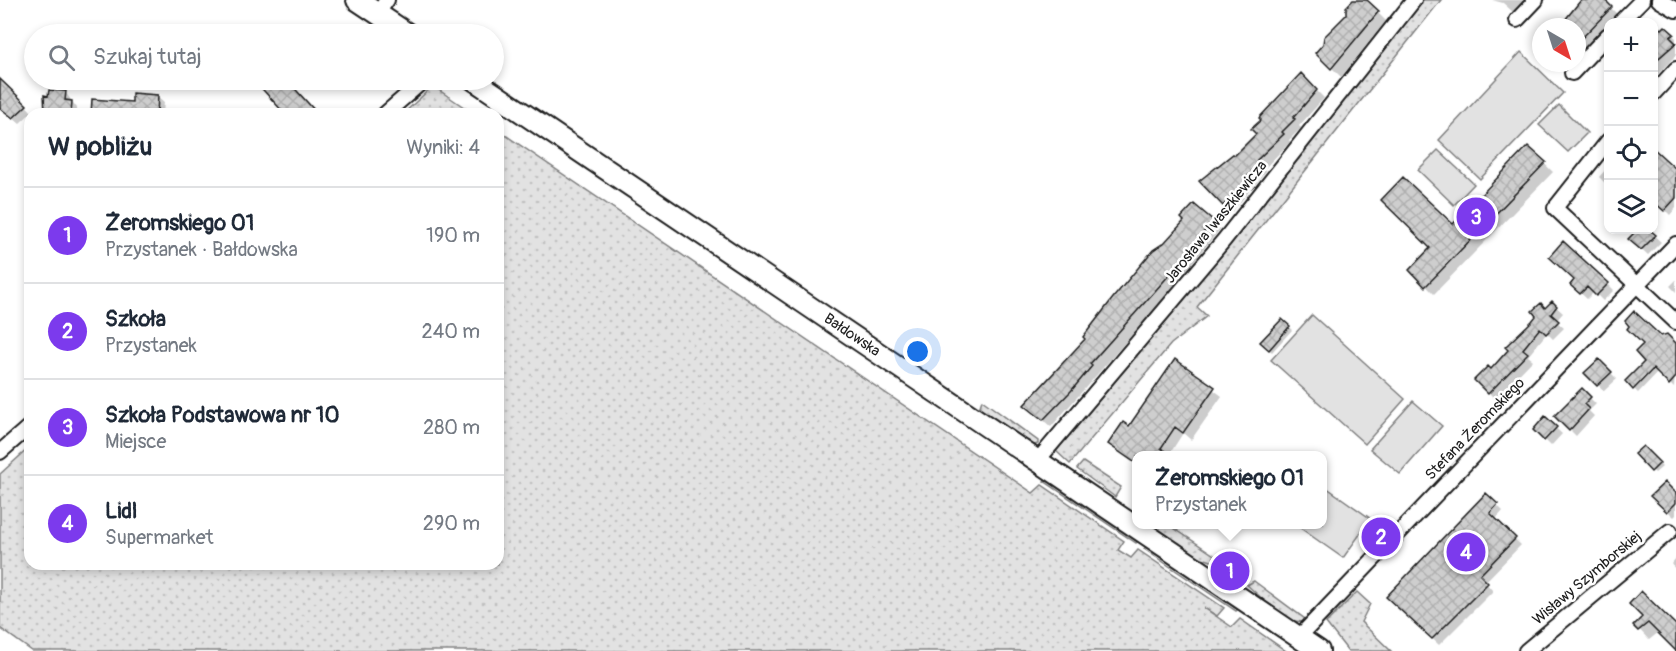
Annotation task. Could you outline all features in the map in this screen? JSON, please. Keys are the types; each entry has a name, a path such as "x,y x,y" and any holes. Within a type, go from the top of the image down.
{"street":[{"path":"357,0 382,7 398,24"},
{"name":"Jarosława Iwaszkiewicza","path":"1038,460 1224,240 1414,0"},
{"path":"1517,20 1536,0"},
{"path":"1624,18 1642,0"},
{"path":"1659,0 1676,10"},
{"path":"1586,57 1604,38"},
{"path":"1658,88 1676,69"},
{"path":"392,108 413,90"},
{"name":"Bałdowska","path":"489,90 1132,524"},
{"path":"1604,146 1555,208 1676,322"},
{"name":"Stefana Żeromskiego","path":"1299,638 1676,244"},
{"path":"0,452 24,431"},
{"name":"Bałdowska","path":"1139,529 1319,651"},
{"name":"Wisławy Szymborskiej","path":"1526,651 1670,531"}],"shaded area":[{"path":"1423,0 1441,0 1197,307 1207,316 1171,344 1070,464 1056,451 1221,255 1390,36"},
{"path":"1521,52 1532,63 1532,72 1541,72 1563,93 1480,179 1439,140"},
{"path":"429,90 439,90 465,108 409,108"},
{"path":"1559,105 1587,133 1568,152 1539,125"},
{"path":"504,134 1033,493 1042,485 1124,541 1118,550 1131,558 1138,550 1224,608 1217,616 1204,608 1232,627 1240,619 1286,651 32,651 0,628 0,474 24,452 24,570 504,570"},
{"path":"1438,150 1474,184 1454,205 1418,170"},
{"path":"1312,315 1405,399 1365,444 1271,360"},
{"path":"982,400 1038,441 1038,444 1031,446 981,413 979,409"},
{"path":"1413,401 1442,426 1400,474 1370,449"},
{"path":"1083,462 1121,487 1115,497 1077,469"},
{"path":"1046,478 1139,539 1136,543 1044,481"},
{"path":"1327,488 1371,519 1343,558 1302,529 1327,529"},
{"path":"1152,529 1175,529 1214,555 1214,562 1188,553"},
{"path":"1147,546 1240,607 1236,611 1144,549"},
{"path":"1254,581 1305,619 1303,622 1286,620 1247,585"},
{"path":"1357,592 1370,604 1361,622 1391,651 1348,651 1326,623"}],"building":[{"path":"1353,0 1367,0 1379,11 1331,69 1315,53 1323,44 1324,37 1346,15 1346,7"},
{"path":"1581,0 1605,0 1612,7 1586,34 1586,18 1566,18"},
{"path":"1665,26 1674,34 1670,37 1676,43 1658,59 1658,28 1662,29"},
{"path":"1301,73 1317,90 1282,132 1284,134 1257,160 1260,163 1247,177 1249,178 1223,206 1199,181 1233,154 1235,155 1256,134 1251,129 1261,120 1259,118"},
{"path":"0,79 27,105 13,118 0,108"},
{"path":"49,90 66,91 65,100 72,101 71,108 45,108 44,95 48,96"},
{"path":"263,90 296,90 313,108 280,108"},
{"path":"132,93 158,95 157,108 91,108 92,99 132,102"},
{"path":"1528,146 1546,162 1425,287 1409,270 1430,248 1381,200 1403,177 1453,224"},
{"path":"1658,153 1676,169 1676,198 1664,211 1658,206"},
{"path":"1194,204 1214,221 1202,234 1204,236 1090,364 1092,366 1071,391 1043,420 1024,405 1085,339 1083,337 1113,298 1153,250 1164,243 1184,221 1181,218"},
{"path":"1633,234 1656,235 1641,250 1628,239"},
{"path":"1563,241 1609,283 1596,296 1587,287 1580,294 1570,285 1574,280 1549,257"},
{"path":"1552,301 1557,306 1551,314 1559,321 1546,334 1540,328 1523,349 1528,353 1488,394 1474,380 1488,366 1491,369 1508,350 1505,347 1536,316 1532,311 1541,303 1545,308"},
{"path":"1634,311 1661,336 1667,334 1676,343 1676,377 1669,385 1653,369 1633,390 1625,381 1644,362 1635,352 1643,344 1627,329 1629,326 1625,321"},
{"path":"1282,319 1290,326 1269,350 1260,342"},
{"path":"1175,359 1215,387 1183,433 1175,427 1161,448 1165,451 1132,451 1132,461 1108,444 1123,422 1129,426"},
{"path":"1599,359 1612,372 1597,386 1584,373"},
{"path":"1582,388 1591,397 1584,404 1589,409 1569,431 1554,416"},
{"path":"1545,416 1557,427 1544,441 1533,430"},
{"path":"1643,446 1660,463 1651,472 1634,454"},
{"path":"1665,482 1676,493 1676,503 1667,512 1650,496"},
{"path":"1486,493 1498,504 1490,513 1516,538 1480,575 1488,583 1432,639 1386,597"},
{"path":"1641,591 1676,625 1676,651 1648,623 1638,631 1633,626 1642,617 1629,604"}],"place":[{"name":"Szkoła Podstawowa nr 10","path":"1476,217"},
{"name":"Szkoła","path":"1381,537"},
{"name":"Lidl","path":"1466,552"},
{"name":"Żeromskiego 01","path":"1230,571"}]}
